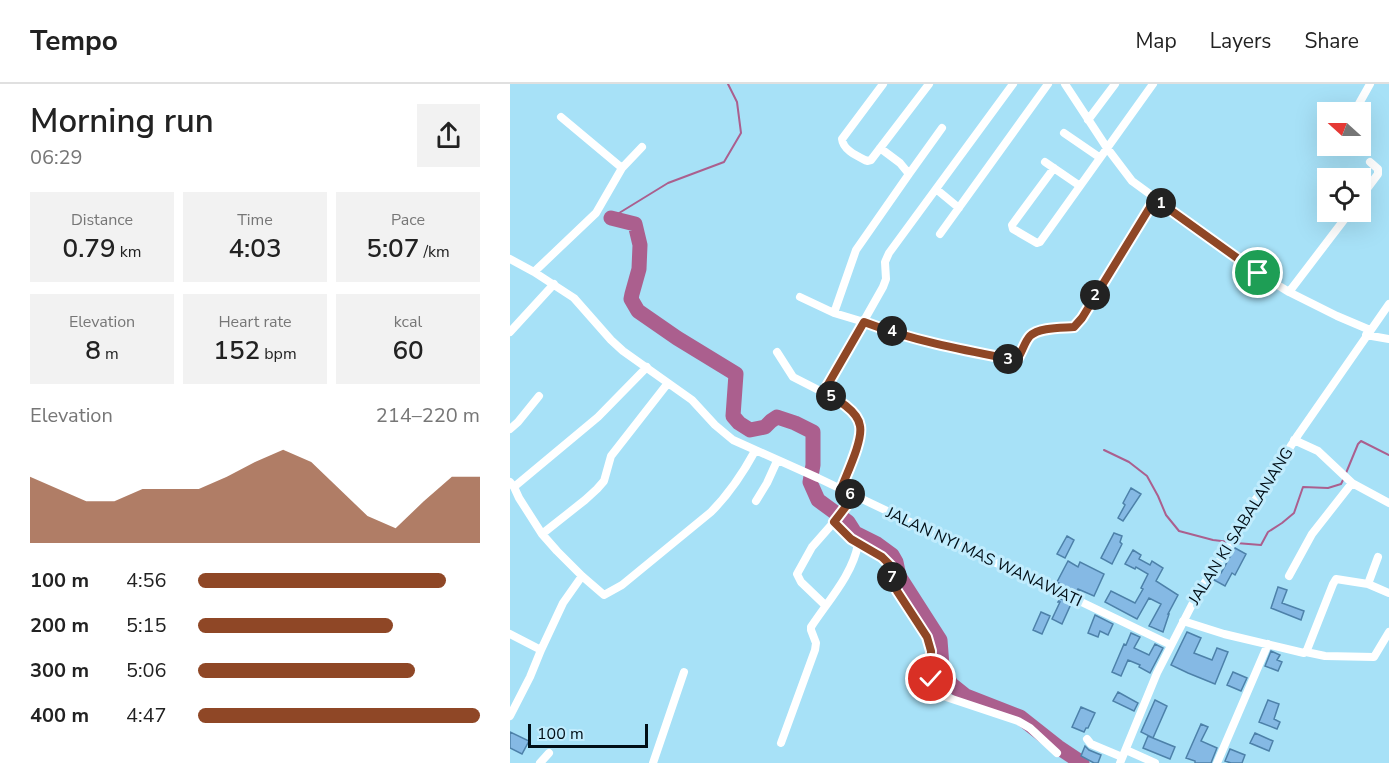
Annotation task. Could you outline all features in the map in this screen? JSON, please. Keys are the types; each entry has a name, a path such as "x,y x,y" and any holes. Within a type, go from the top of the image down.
{"street":[{"path":"883,84 842,139 846,148 867,161 871,160 929,84"},
{"path":"823,393 883,287 886,279 885,262 889,253 1013,84"},
{"path":"940,234 1048,84"},
{"path":"1065,84 1132,182 1258,273 1289,292 1368,332 1389,339"},
{"path":"1088,120 1115,84"},
{"path":"1054,168 1012,225 1013,230 1035,243 1040,242 1153,84"},
{"path":"1360,102 1370,84"},
{"path":"561,117 622,168"},
{"path":"834,313 856,250 942,128"},
{"path":"1064,133 1099,158"},
{"path":"534,272 596,213 622,168 642,147"},
{"path":"880,148 900,163 909,174"},
{"path":"1045,162 1080,186"},
{"path":"1371,162 1378,169 1378,174 1371,183"},
{"path":"936,189 959,208"},
{"path":"800,297 834,313 908,337 1015,360 1030,336 1050,328 1074,327 1082,318 1155,199"},
{"path":"1289,292 1342,222"},
{"name":"JALAN NYI MAS WANAWATI","path":"510,259 574,298 623,351 692,400 726,435 755,451 801,470 1171,645"},
{"path":"510,332 554,284"},
{"name":"JALAN KI SABALANANG","path":"1123,757 1149,693 1199,591 1232,542 1254,502 1294,440 1389,304"},
{"path":"777,352 793,377 836,399 857,419 861,428 841,489"},
{"path":"647,368 598,417 512,485 542,534 557,552 604,595 622,585 720,503 746,468 755,451"},
{"path":"542,534 585,500 604,481 611,456 668,383"},
{"path":"510,429 539,396"},
{"path":"1294,440 1318,451 1350,480 1389,503"},
{"path":"756,501 777,461"},
{"path":"1289,576 1312,534 1350,480"},
{"path":"825,605 801,582 797,574 812,547 854,496"},
{"path":"835,521 845,534 882,557 891,566 897,591 927,637 931,651 931,679 934,689 943,696 1018,721 1030,728 1057,753"},
{"path":"781,743 815,650 816,643 812,627 851,568 858,544"},
{"path":"1368,584 1378,557"},
{"path":"510,716 563,603 582,576"},
{"path":"1306,652 1336,579 1368,584 1389,593"},
{"path":"1183,621 1224,634 1325,656 1374,657 1389,632"},
{"path":"510,634 541,650"},
{"path":"1217,763 1268,644"},
{"path":"653,763 684,672"},
{"path":"1087,739 1091,744 1123,757 1155,763"},
{"path":"540,763 549,753"}],"building":[{"path":"1131,488 1141,494 1123,521 1118,518"},
{"path":"1114,533 1122,536 1120,542 1122,544 1112,564 1101,558"},
{"path":"1067,536 1074,540 1065,558 1057,554"},
{"path":"1235,548 1246,554 1235,575 1232,573 1225,586 1214,580 1219,572 1221,573"},
{"path":"1133,550 1141,555 1139,559 1150,565 1152,561 1163,568 1156,581 1178,595 1168,614 1163,632 1149,626 1161,604 1149,598 1137,619 1105,602 1111,591 1135,603 1143,589 1141,588 1148,574 1125,564"},
{"path":"1068,561 1078,567 1080,562 1104,574 1094,596 1078,589 1076,593 1057,582"},
{"path":"1278,587 1287,590 1282,603 1304,611 1301,620 1271,608"},
{"path":"1060,598 1071,604 1062,624 1052,619"},
{"path":"1041,612 1050,616 1042,634 1033,630"},
{"path":"1095,615 1113,624 1108,635 1100,631 1098,637 1088,633"},
{"path":"1187,632 1201,638 1194,653 1212,660 1217,648 1228,652 1215,684 1171,665"},
{"path":"1131,633 1140,637 1134,648 1149,655 1155,644 1163,648 1150,673 1139,667 1140,665 1128,660 1121,676 1112,672"},
{"path":"1271,651 1280,655 1277,660 1282,662 1278,671 1265,666"},
{"path":"1233,672 1247,678 1241,691 1227,685"},
{"path":"1118,692 1138,703 1134,711 1113,701"},
{"path":"1155,700 1167,706 1153,738 1141,732"},
{"path":"1268,700 1279,704 1274,719 1280,722 1277,729 1259,722"},
{"path":"1081,707 1095,713 1084,732 1072,727"},
{"path":"1201,724 1208,727 1201,741 1217,748 1211,763 1195,763 1186,758"},
{"path":"510,732 529,741 522,754 510,748"},
{"path":"1255,733 1273,741 1269,751 1250,743"},
{"path":"1148,736 1175,747 1170,759 1143,748"},
{"path":"1085,746 1101,755 1098,763 1081,756"},
{"path":"1230,749 1245,755 1242,763 1225,761"}],"waterway":[{"path":"611,218 668,183 724,162 741,133 737,102 728,84"},
{"path":"611,218 635,224 640,245 639,269 631,299 638,311 736,374 733,416 739,423 750,430 765,427 777,417 813,432 813,465 810,482 818,500 848,522 855,533 892,555 899,576 940,640 942,666 951,684 966,696 1020,717 1082,763"},
{"path":"1346,473 1361,441 1389,455"},
{"path":"1104,450 1129,462 1147,476 1166,515 1179,531 1230,542"},
{"path":"1236,543 1261,545 1268,532 1294,513 1303,487 1328,488 1341,484 1344,478"}],"route":[{"path":"931,679 931,651 927,637 897,591 891,566 882,557 851,539 834,522 854,496 841,489 859,440 861,428 857,419 844,404 823,393 864,322 926,342 1015,360 1030,336 1050,328 1074,327 1082,318 1155,199 1258,273"}]}
